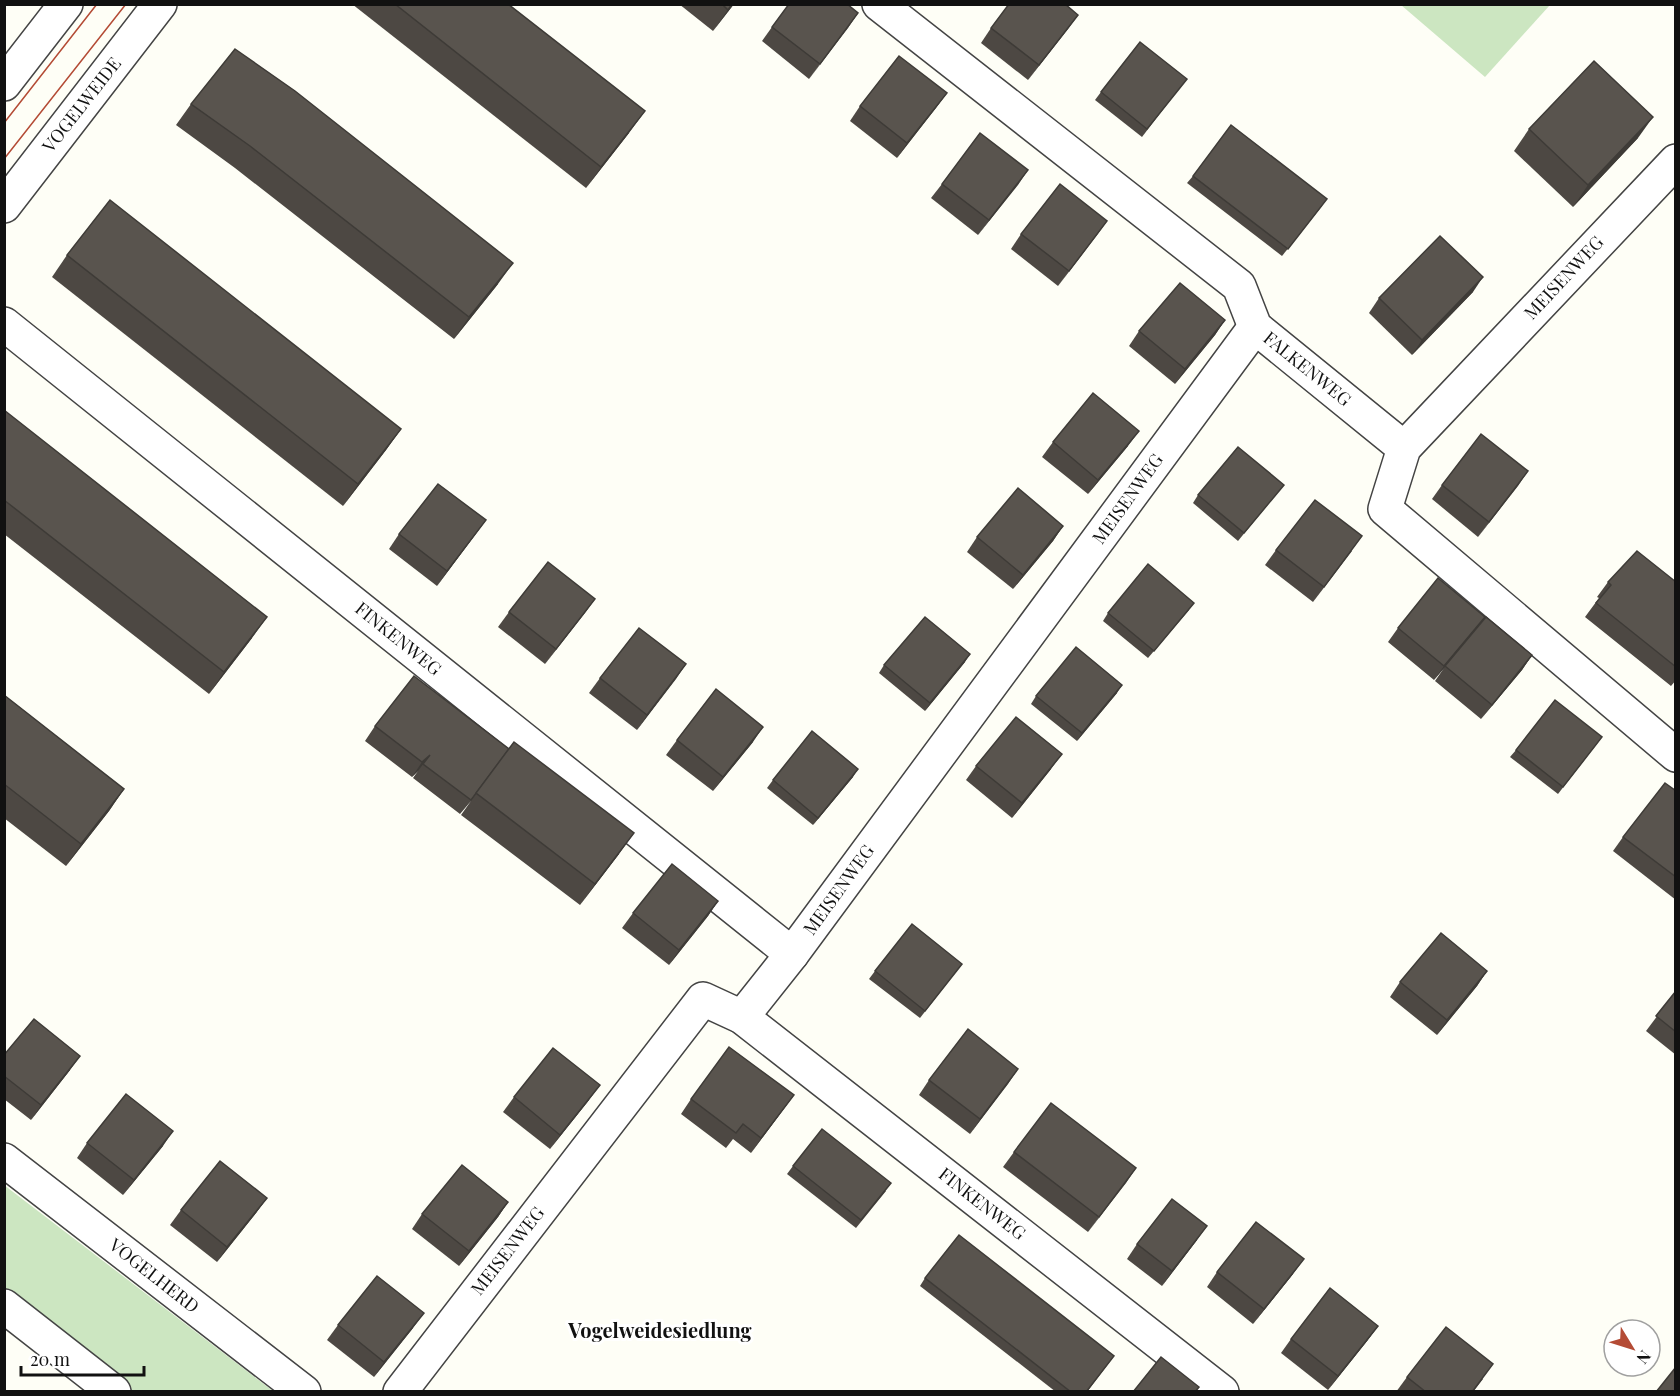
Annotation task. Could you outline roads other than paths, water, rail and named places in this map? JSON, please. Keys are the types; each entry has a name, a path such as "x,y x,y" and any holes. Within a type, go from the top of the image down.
{"street":[{"path":"4,84 66,4"},
{"name":"VOGELWEIDE","path":"4,206 160,4"},
{"name":"FALKENWEG","path":"879,4 1239,286 1255,327 1404,448"},
{"name":"MEISENWEG","path":"1404,448 1676,161"},
{"name":"FINKENWEG","path":"4,324 792,954"},
{"name":"MEISENWEG","path":"400,1392 703,999 742,1017 792,954 1255,327"},
{"path":"1404,448 1385,509 1676,755"},
{"name":"FINKENWEG","path":"742,1017 1222,1392"},
{"name":"VOGELHERD","path":"4,1160 304,1392"},
{"path":"4,1306 114,1392"}],"tram line":[{"path":"4,123 97,4"},
{"path":"4,159 126,4"}],"district":[{"name":"Vogelweidesiedlung","path":"660,1331"}]}
